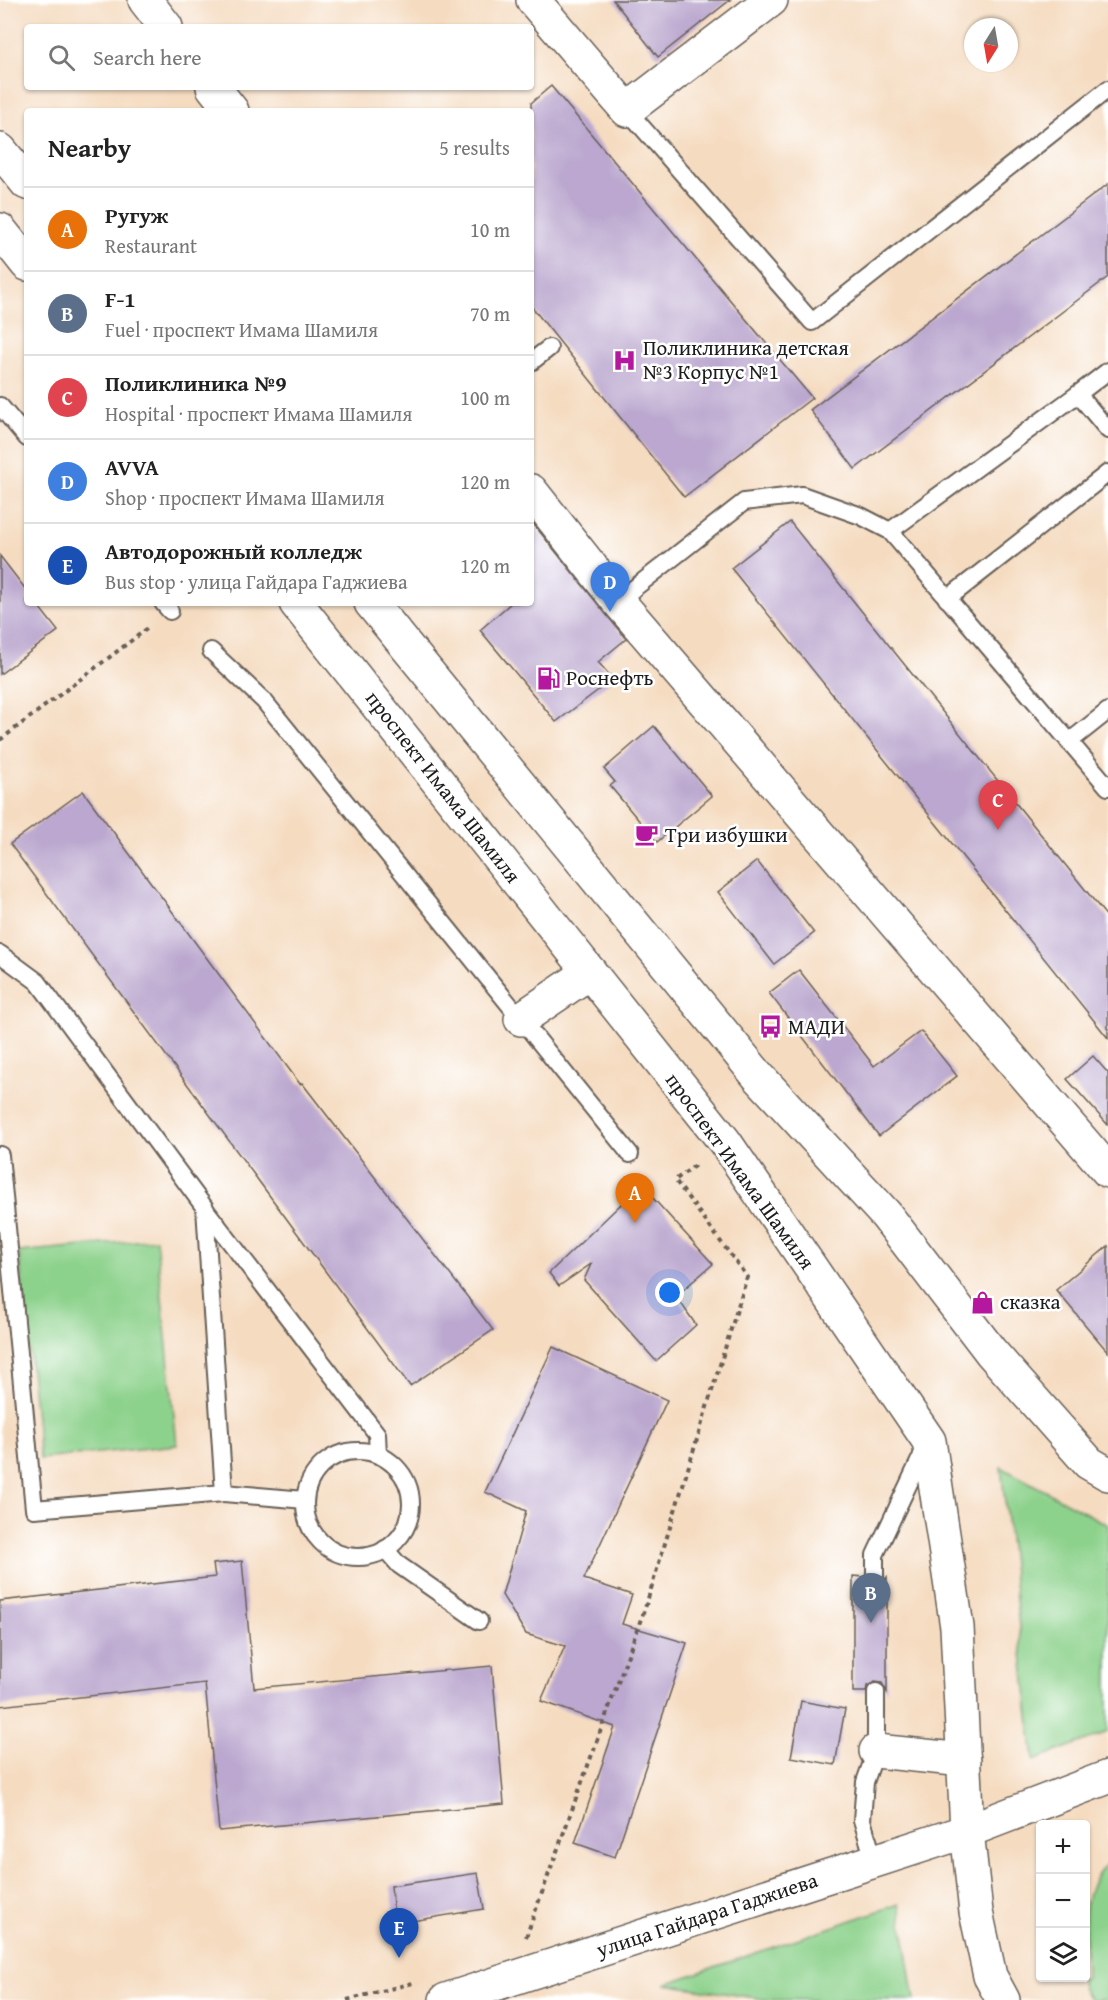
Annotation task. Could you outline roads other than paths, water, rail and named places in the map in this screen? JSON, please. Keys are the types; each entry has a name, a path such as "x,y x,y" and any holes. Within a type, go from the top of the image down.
{"main road":[{"path":"144,0 164,24"},
{"path":"532,0 627,110 771,0"},
{"path":"215,90 230,108"},
{"path":"0,150 24,179"},
{"path":"0,230 24,260"},
{"path":"534,495 618,601 1108,1171"},
{"name":"проспект Имама Шамиля","path":"298,606 725,1143 929,1441 957,1627 967,1831 976,1912 990,1976 1003,2000"},
{"path":"373,606 758,1076 886,1215 991,1352 1089,1463 1108,1474"},
{"path":"521,1019 590,972"},
{"path":"876,1751 964,1760"},
{"name":"улица Гайдара Гаджиева","path":"446,2000 967,1831 1108,1777"}],"lane":[{"path":"627,110 812,322 1108,89"},
{"path":"534,360 549,348"},
{"path":"890,531 1108,370"},
{"path":"1078,394 1108,430"},
{"path":"0,406 24,434"},
{"path":"947,598 1108,473"},
{"path":"618,601 744,502 802,495 861,516 890,531 1108,787"},
{"path":"211,651 264,701 630,1154"},
{"path":"1069,742 1108,711"},
{"path":"0,954 38,982 205,1208 377,1434 378,1455"},
{"path":"0,1155 34,1509 224,1493 305,1500"},
{"path":"205,1208 224,1493"},
{"path":"875,1577 875,1555 929,1441"},
{"path":"353,1452 378,1455 392,1464 403,1476 409,1491 411,1508 406,1524 398,1538 386,1549 370,1556 354,1557 338,1553 323,1545 313,1532 306,1516 305,1500 309,1484 318,1470 330,1459 353,1452"},
{"path":"386,1549 399,1565 479,1620"},
{"path":"874,1860 862,1820 866,1782 876,1751 876,1692"}],"place":[{"name":"Поликлиника детская №3 Корпус №1","path":"625,360"},
{"name":"AVVA","path":"610,612"},
{"name":"Роснефть","path":"548,678"},
{"name":"Поликлиника №9","path":"998,830"},
{"name":"Три избушки","path":"647,835"},
{"name":"МАДИ","path":"770,1027"},
{"name":"Ругуж","path":"635,1223"},
{"name":"сказка","path":"982,1302"},
{"name":"F-1","path":"871,1623"},
{"name":"Автодорожный колледж","path":"399,1958"}]}
